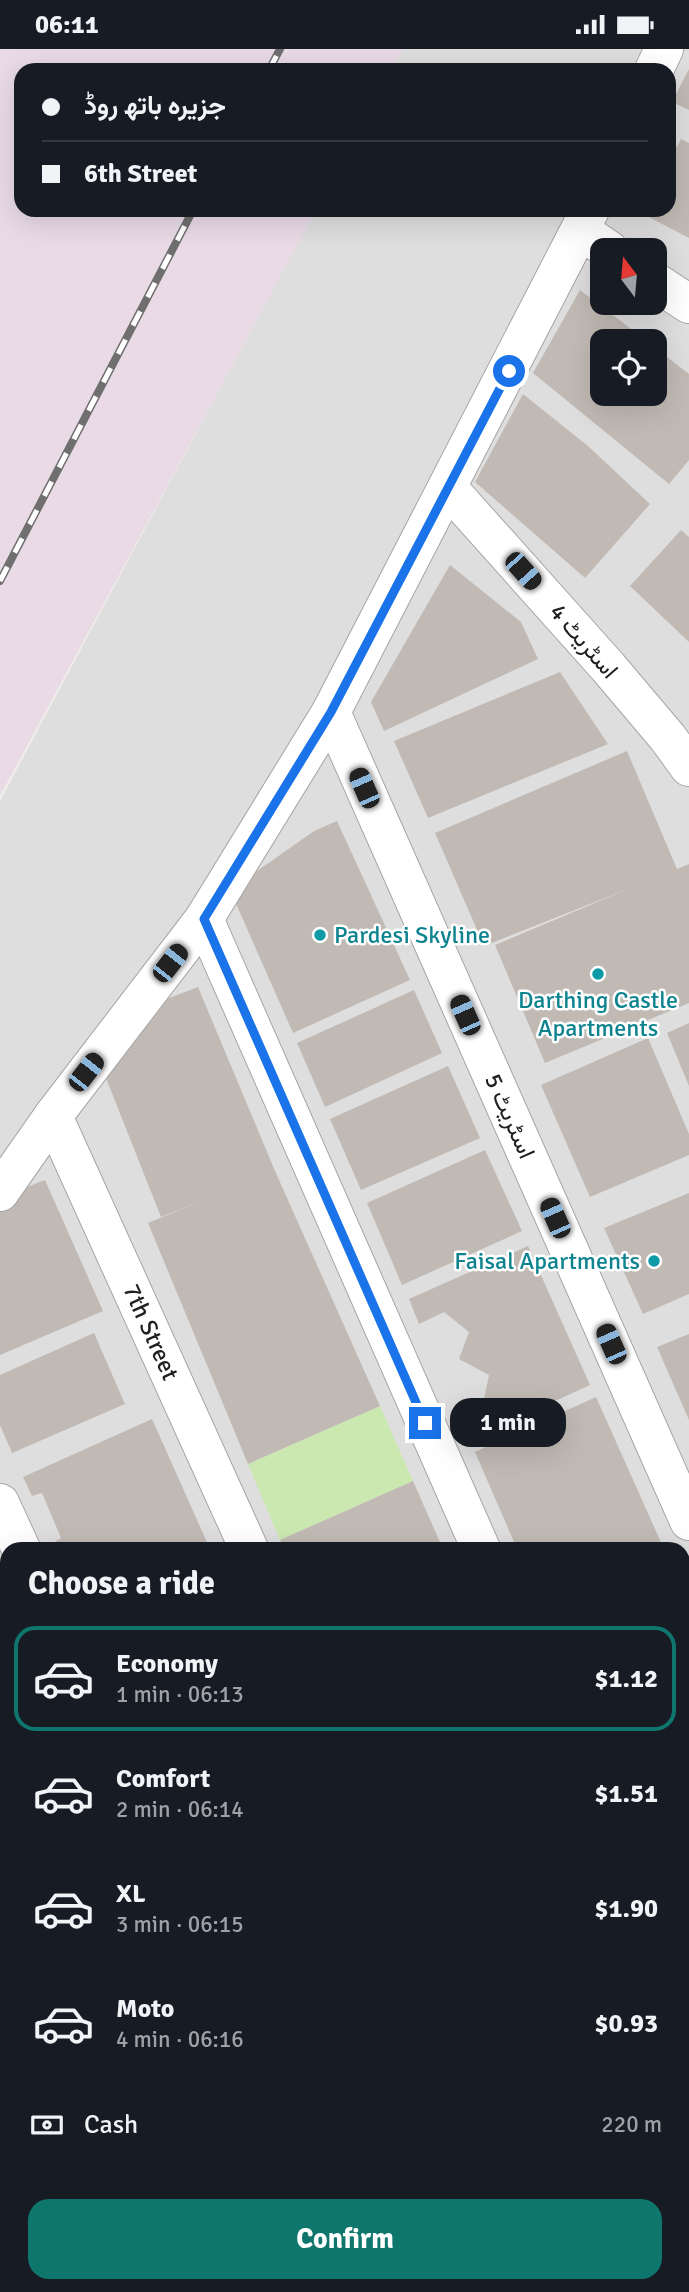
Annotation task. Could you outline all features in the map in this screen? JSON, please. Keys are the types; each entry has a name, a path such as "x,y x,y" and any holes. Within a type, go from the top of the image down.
{"street":[{"path":"0,1192 53,1116 204,919 331,712 448,488 593,230"},
{"path":"667,290 689,304"},
{"name":"اسٹریٹ 4","path":"448,488 608,667 689,767"},
{"name":"اسٹریٹ 5","path":"331,712 689,1521"},
{"path":"204,919 478,1542"},
{"name":"7th Street","path":"53,1116 246,1542"},
{"path":"0,1503 18,1542"}],"shaded area":[{"path":"0,49 403,49 396,63 14,63 14,217 312,217 0,796"},
{"path":"400,49 689,49 689,1542 0,1542 0,801 311,217 676,217 676,63 393,63"}],"green space":[{"path":"380,1406 413,1481 280,1540 248,1464"}],"building":[{"path":"689,69 689,110 676,104 676,94"},
{"path":"681,139 689,143 689,238 649,217 676,217 676,148"},
{"path":"580,290 590,298 590,315 613,315 631,329 590,329 590,406 667,406 667,357 689,374 689,460 669,484 533,373"},
{"path":"523,394 588,446 650,504 585,578 475,482"},
{"path":"681,530 689,537 689,642 630,586"},
{"path":"450,565 521,622 538,659 384,731 371,702"},
{"path":"560,672 608,744 428,818 394,741"},
{"path":"627,751 677,869 689,864 689,1003 545,1063 495,945 628,889 484,946 435,833"},
{"name":"Pardesi Skyline","path":"337,821 410,980 293,1033 230,890 314,831"},
{"path":"198,987 275,1171 380,1406 248,1464 148,1223 202,1201 161,1217 100,1063 138,1010"},
{"path":"414,990 442,1053 325,1107 297,1043"},
{"path":"689,1023 689,1086 667,1033"},
{"path":"648,1038 689,1134 689,1155 590,1197 541,1085"},
{"path":"448,1066 480,1138 361,1190 330,1119"},
{"path":"485,1150 522,1231 402,1285 367,1203"},
{"path":"45,1180 103,1311 0,1355 0,1212 14,1192"},
{"name":"Faisal Apartments","path":"689,1193 689,1294 643,1314 604,1228"},
{"path":"528,1246 590,1385 470,1440 460,1417 483,1404 489,1375 459,1359 469,1332 444,1312 419,1324 409,1299"},
{"path":"94,1333 125,1404 12,1453 0,1425 0,1375"},
{"path":"689,1334 689,1420 657,1347"},
{"path":"596,1397 661,1542 514,1542 475,1452"},
{"path":"152,1419 207,1542 55,1542 61,1538 42,1493 32,1496 23,1477"},
{"path":"413,1481 440,1542 281,1542 280,1540"}],"railway":[{"path":"273,63 280,49"},
{"path":"0,581 189,217"}],"place":[{"name":"Pardesi Skyline","path":"320,935"},
{"name":"Darthing Castle Apartments","path":"598,974"},
{"name":"Faisal Apartments","path":"654,1261"}],"route":[{"path":"425,1423 204,919 331,712 509,371"}]}
